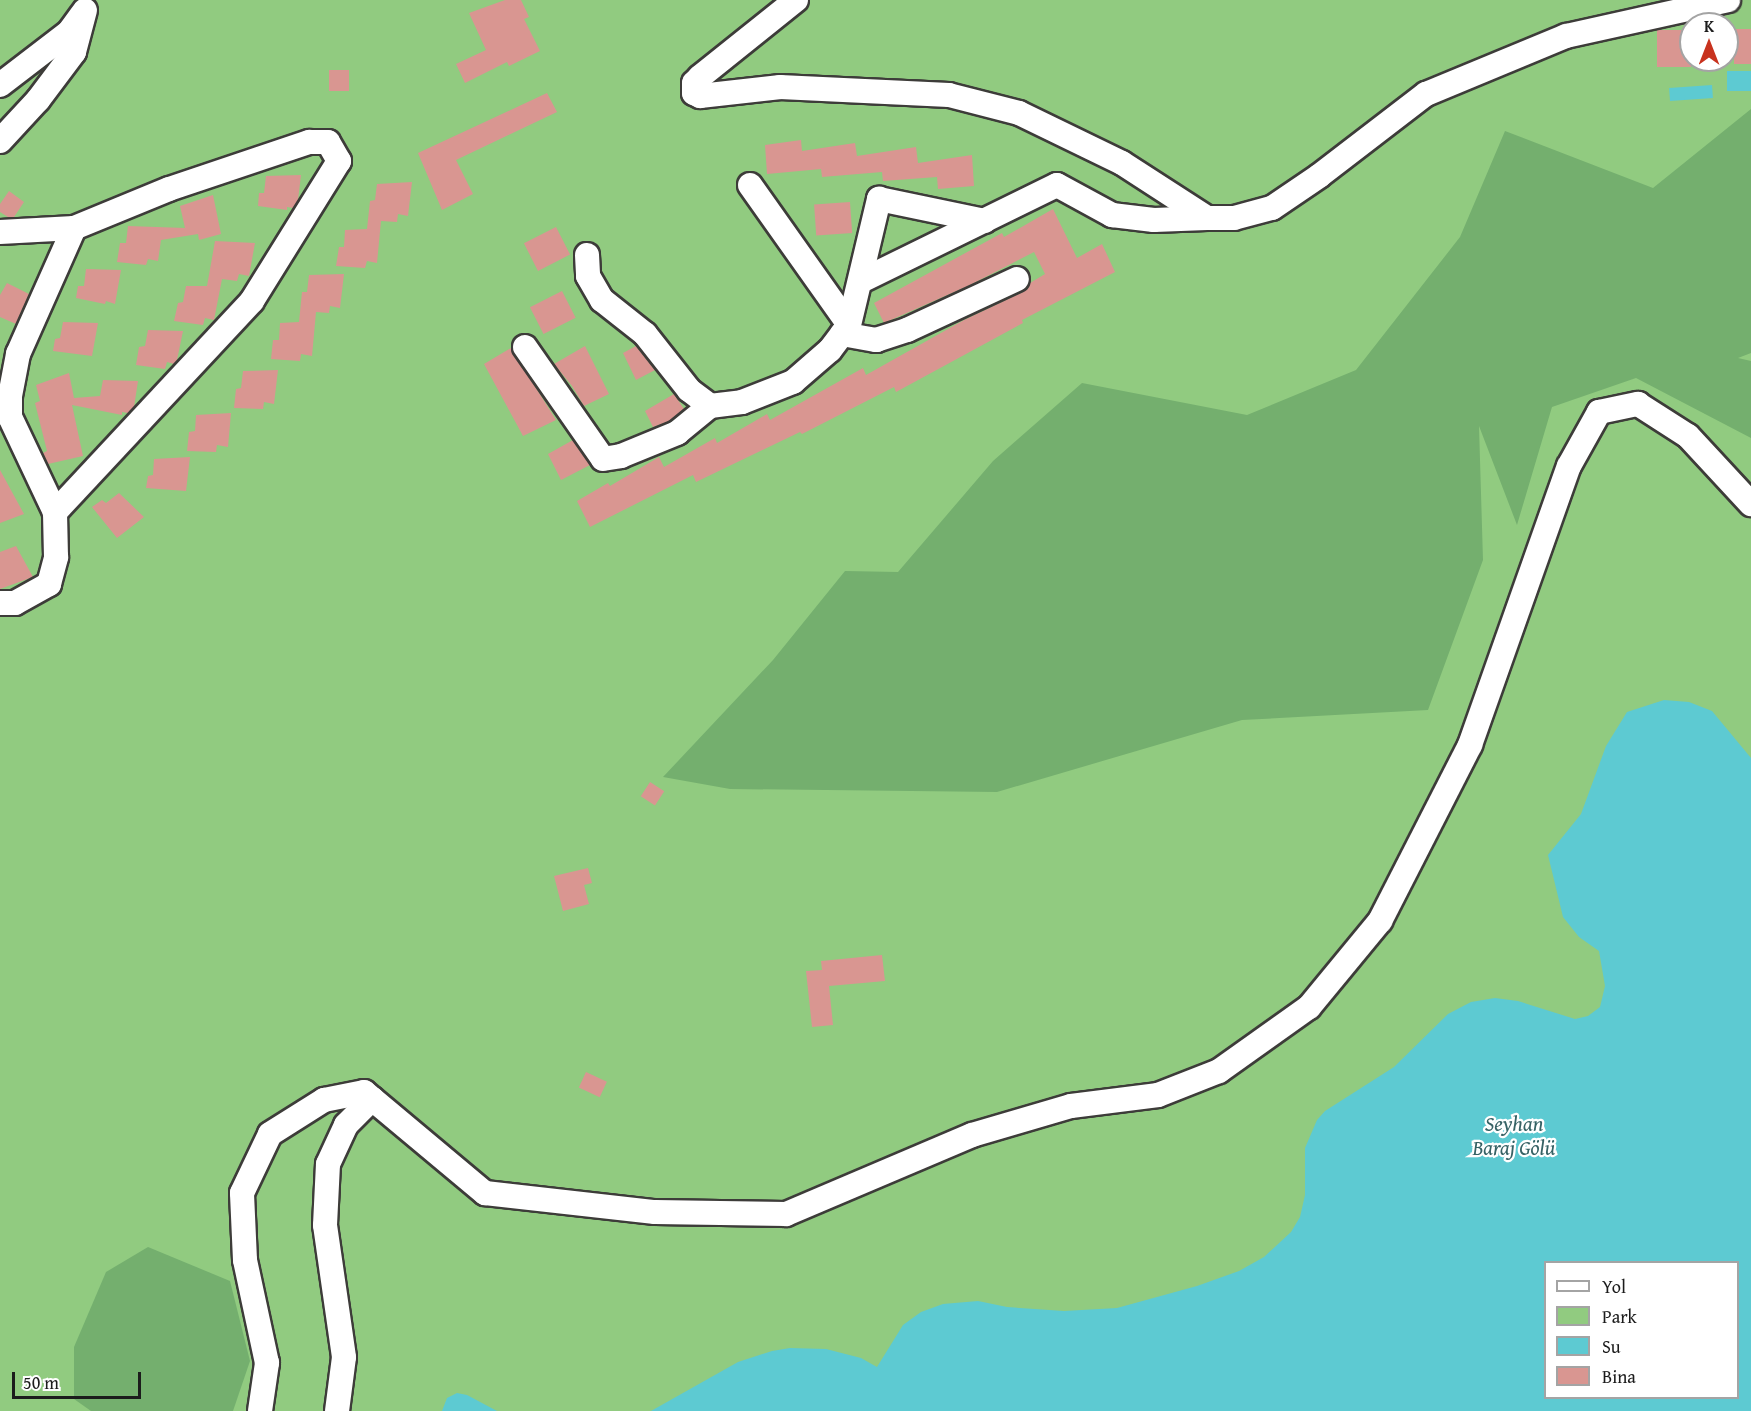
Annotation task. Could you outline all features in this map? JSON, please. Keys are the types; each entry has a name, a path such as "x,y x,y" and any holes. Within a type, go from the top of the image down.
{"street":[{"path":"796,0 700,77 694,83 694,93 700,96 780,87 949,95 1029,118 1122,163 1207,219"},
{"path":"861,281 1057,184 1112,215 1154,220 1234,218 1272,208 1319,176 1426,94 1566,36 1728,0"},
{"path":"0,84 69,33 88,5"},
{"path":"0,141 38,100 74,52 88,5"},
{"path":"1,236 74,228 170,189 309,142 328,142 339,161 252,301 56,512"},
{"path":"750,185 846,329 876,340 897,334 1017,279"},
{"path":"525,347 603,459 621,456 677,433 710,406 742,402 793,382 830,350 846,329 861,281 879,199 985,221"},
{"path":"0,603 15,603 49,584 56,557 56,512 10,417 10,396 18,354 74,228"},
{"path":"586,255 588,276 602,300 645,334 689,390 710,406"},
{"path":"260,1411 267,1363 245,1260 242,1193 270,1134 324,1100 364,1092 485,1193 655,1212 786,1214 972,1136 1071,1106 1158,1095 1219,1071 1309,1007 1380,921 1470,744 1569,466 1599,412 1638,405 1688,436 1751,504"},
{"path":"337,1411 344,1357 325,1225 328,1164 346,1125 372,1099"}],"green space":[{"path":"0,0 1751,0 1751,1411 0,1411"},
{"path":"1751,109 1751,353 1738,358 1751,361 1751,438 1636,378 1552,407 1517,525 1479,426 1483,560 1428,710 1242,720 997,792 730,789 663,777 773,660 845,571 898,572 993,461 1082,383 1247,415 1356,370 1460,237 1505,131 1653,188"},
{"path":"148,1247 230,1281 250,1361 233,1411 91,1411 74,1399 74,1347 106,1272"}],"water":[{"path":"1751,71 1751,91 1727,91 1727,72"},
{"path":"1712,85 1713,98 1670,101 1669,88"},
{"name":"Seyhan Baraj Gölü","path":"1664,700 1689,702 1712,711 1751,758 1751,1411 651,1411 738,1362 772,1351 790,1348 826,1349 861,1358 877,1367 903,1325 921,1312 943,1304 978,1301 1007,1307 1064,1311 1117,1308 1197,1286 1239,1271 1264,1257 1291,1232 1300,1217 1305,1195 1305,1148 1317,1120 1325,1111 1394,1067 1448,1014 1471,1002 1495,998 1518,1001 1575,1019 1588,1016 1600,1007 1605,986 1599,951 1579,937 1563,917 1548,855 1581,814 1606,746 1627,712"},
{"path":"457,1393 467,1395 497,1411 442,1411 447,1398"}],"building":[{"path":"505,0 521,0 529,17 524,19 540,51 509,66 507,62 465,83 456,64 486,50 469,13"},
{"path":"1739,29 1751,29 1751,64 1739,64"},
{"path":"1657,30 1679,30 1679,67 1657,67"},
{"path":"329,70 349,70 349,91 329,91"},
{"path":"547,93 557,112 456,160 473,194 442,210 418,153"},
{"path":"801,140 802,151 855,143 857,156 916,147 918,163 972,155 974,186 938,189 937,177 883,181 882,172 822,177 821,169 767,174 765,145"},
{"path":"301,175 298,200 293,208 287,207 287,210 258,206 259,193 264,193 266,176"},
{"path":"412,182 408,216 398,214 397,222 381,221 377,263 367,261 365,268 336,266 339,247 344,247 345,230 367,229 370,201 375,200 377,184"},
{"path":"9,191 24,202 14,217 8,217 0,212 0,204"},
{"path":"213,195 221,234 199,240 198,234 161,240 158,261 148,259 146,265 117,262 120,243 126,243 128,226 185,228 180,206"},
{"path":"850,202 852,233 816,235 814,205"},
{"path":"1053,209 1077,258 1102,244 1115,272 1022,320 1023,323 896,392 894,387 802,434 800,432 696,482 693,475 590,527 577,501 608,483 610,486 659,457 664,467 715,438 717,443 767,414 770,420 863,368 866,375 964,320 1023,292 1030,283 1045,274 1034,252 968,286 884,323 874,303 1002,233 1004,237"},
{"path":"556,227 570,255 538,271 524,243"},
{"path":"215,241 255,243 249,276 239,274 237,281 222,279 214,320 205,318 203,325 174,321 178,303 183,302 186,286 207,286"},
{"path":"86,269 121,270 115,304 76,298 78,286 84,286"},
{"path":"344,274 340,308 330,306 329,313 316,312 312,356 301,354 300,361 271,359 273,340 279,340 280,323 299,322 302,292 307,292 309,275"},
{"path":"7,283 29,294 16,324 0,317 0,295"},
{"path":"562,291 576,318 544,334 530,307"},
{"path":"63,322 98,323 92,356 53,351 55,339 60,338"},
{"path":"148,330 183,331 177,360 174,364 167,362 165,369 136,365 139,347 145,346"},
{"path":"585,346 609,394 584,406 572,386 554,364"},
{"path":"636,346 655,370 636,380 623,353"},
{"path":"511,348 556,420 523,436 484,364"},
{"path":"278,370 274,404 264,402 263,409 234,408 236,389 241,388 243,371"},
{"path":"69,373 74,398 100,396 103,380 138,381 134,407 128,413 122,412 122,415 72,405 83,456 48,464 43,453 47,451 35,403 40,401 36,385"},
{"path":"674,394 684,409 670,421 653,427 645,411"},
{"path":"231,413 228,447 217,445 216,452 187,451 189,432 195,431 196,415"},
{"path":"573,440 590,465 561,480 548,454"},
{"path":"190,457 186,491 146,488 148,476 153,475 154,459"},
{"path":"0,470 24,514 0,523"},
{"path":"119,493 144,517 117,538 92,507 102,500 106,503"},
{"path":"16,546 33,577 0,589 0,552"},
{"path":"650,782 664,791 655,806 641,796"},
{"path":"588,868 592,883 584,885 589,904 563,911 554,876"},
{"path":"882,955 885,981 829,986 833,1025 812,1027 806,971 822,970 821,961"},
{"path":"586,1072 607,1082 600,1097 579,1087"}]}
